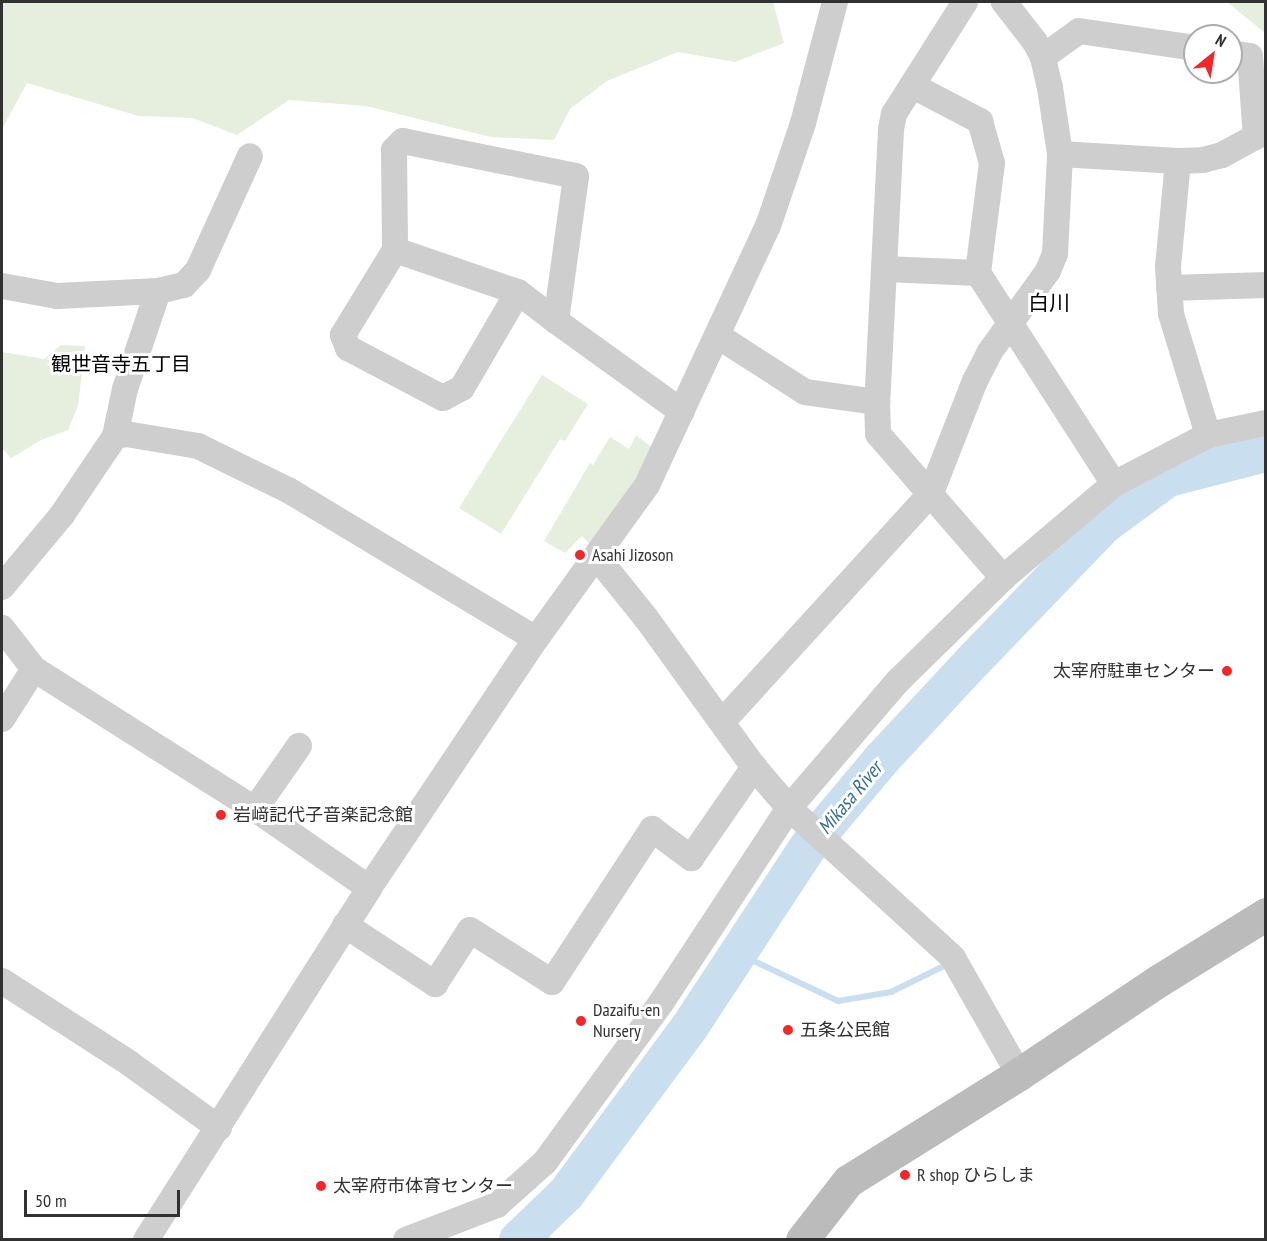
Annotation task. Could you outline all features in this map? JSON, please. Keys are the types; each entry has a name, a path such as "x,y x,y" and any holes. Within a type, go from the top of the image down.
{"street":[{"path":"146,1239 219,1128 369,888 536,639 597,557 647,484 768,226 803,123 835,2"},
{"path":"965,2 894,114 891,130 877,402 878,434 1003,578"},
{"path":"723,721 930,493 975,381 990,353 1048,271 1055,254 1060,154 1050,88 1042,57 1035,42 1004,2"},
{"path":"1042,57 1079,31 1183,46"},
{"path":"1060,154 1178,161 1222,156 1261,134 1251,56 1243,55"},
{"path":"913,86 980,121 992,163 978,273 1114,484"},
{"path":"518,292 462,388 443,398 348,348 343,335 395,250 394,150 403,141 576,176 556,321"},
{"path":"2,286 57,296 158,291 184,285 198,270 250,156"},
{"path":"1178,161 1168,267 1171,314 1208,435"},
{"path":"395,250 518,292 682,412"},
{"path":"885,269 978,273"},
{"path":"1169,288 1266,285"},
{"path":"2,587 62,515 115,436 125,389 158,291"},
{"path":"718,336 804,392 877,402"},
{"path":"406,1239 497,1205 545,1162 661,1003 792,811 898,681 1003,578 1114,484 1208,435 1266,423"},
{"path":"115,436 126,434 184,442 258,475 288,490 536,639"},
{"path":"597,557 723,721 754,767 792,811 834,852 953,958 1019,1074"},
{"path":"2,628 34,669 255,809 369,888"},
{"path":"2,720 34,669"},
{"path":"255,809 299,746"},
{"path":"345,925 435,984 471,930 552,982 652,829 691,858 754,767"},
{"path":"802,1239 848,1181 1019,1074 1158,981 1266,914"},
{"path":"2,981 129,1063 219,1128"}],"green space":[{"path":"2,2 773,2 784,43 735,62 678,52 607,81 570,109 554,140 491,137 366,106 289,100 237,135 192,118 139,116 27,83 2,129"},
{"path":"1227,2 1265,2 1265,33"},
{"path":"61,345 85,346 78,406 68,430 41,440 11,458 2,448 2,352 44,359"},
{"path":"542,375 588,404 565,441 560,439 501,534 459,508"},
{"path":"636,435 654,449 592,546 582,536 565,553 544,541 590,463 593,465 610,437 629,449"},
{"path":"546,1221 550,1227 547,1233 553,1239 508,1239 512,1234 529,1237 537,1226"}],"waterway":[{"name":"Mikasa River","path":"518,1240 566,1194 689,1028 808,847 881,760 974,660 1104,525 1168,478 1266,453"},
{"path":"737,953 838,1001 891,992 944,966"}],"place":[{"name":"Asahi Jizoson","path":"580,555"},
{"name":"太宰府駐車センター","path":"1227,671"},
{"name":"岩﨑記代子音楽記念館","path":"221,815"},
{"name":"Dazaifu-en Nursery","path":"581,1021"},
{"name":"五条公民館","path":"788,1030"},
{"name":"R shop ひらしま","path":"905,1175"},
{"name":"太宰府市体育センター","path":"321,1186"}],"district":[{"name":"白川","path":"1049,303"},
{"name":"観世音寺五丁目","path":"121,364"}]}
